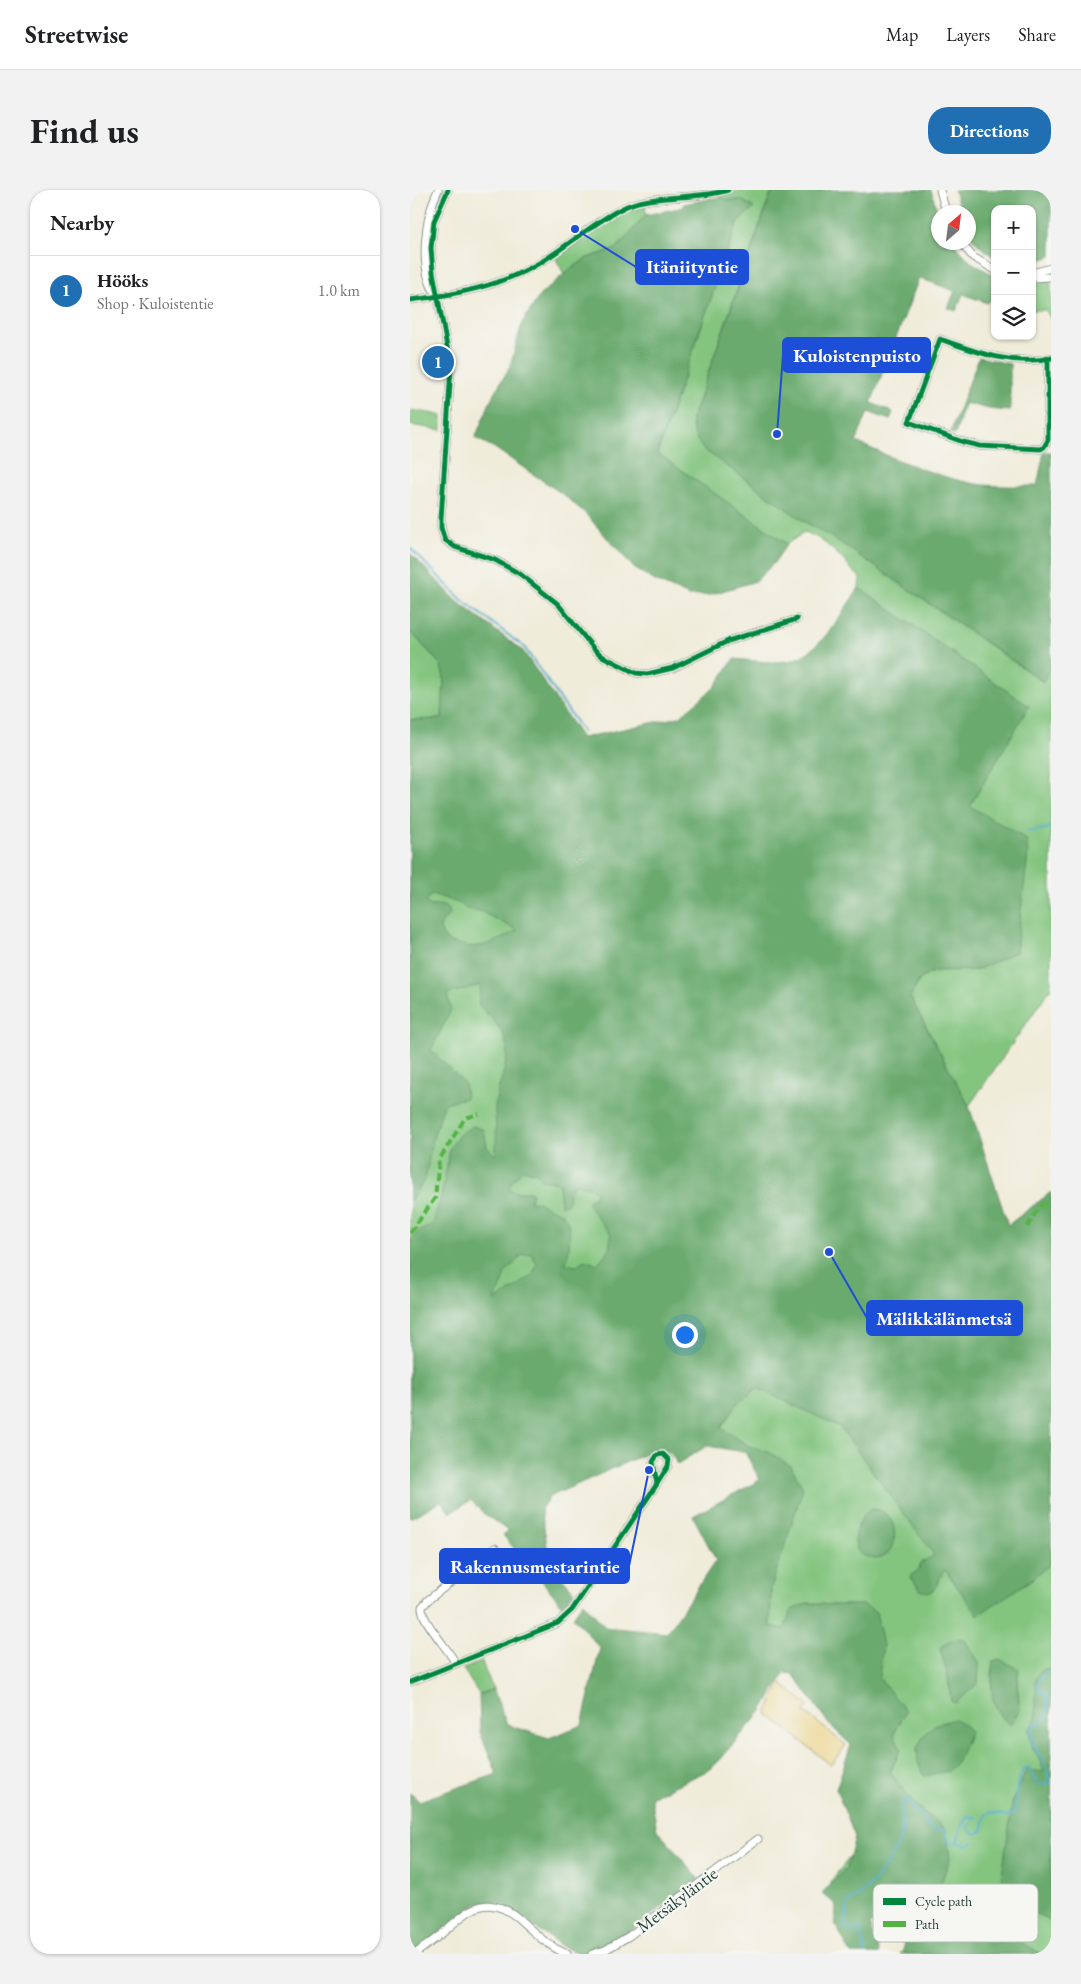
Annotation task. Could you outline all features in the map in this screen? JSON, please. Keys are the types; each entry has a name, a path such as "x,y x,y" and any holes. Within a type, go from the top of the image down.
{"street":[{"path":"438,190 428,220 426,247 428,280 438,297"},
{"path":"448,190 436,214 431,256 451,368 441,519 441,528 446,540 455,547 495,560 520,574 558,604 586,640 598,652 636,673 647,674 673,668 728,640 797,619"},
{"path":"410,300 438,297 474,289 526,270 546,259 615,212 634,203 708,195 728,190"},
{"path":"940,190 944,205"},
{"path":"968,250 979,262 991,268"},
{"path":"1036,272 1051,268"},
{"path":"1036,278 1051,276"},
{"path":"940,338 969,350 1001,358 1017,360 1050,359 1048,440 1047,444 1041,448 980,446 908,422 940,338"},
{"path":"410,1682 558,1623 566,1617 656,1484"},
{"path":"456,1664 446,1647 425,1621 422,1608 428,1600 495,1548"},
{"name":"Metsäkyläntie","path":"592,1954 605,1950 629,1936 758,1839"},
{"path":"415,1954 463,1914 477,1906 487,1905 506,1910 545,1942 567,1954"}],"green space":[{"path":"741,190 775,190 770,195 692,419 692,427 802,520 841,543 1043,682 1051,662 1051,988 969,1106 963,1095 1006,1227 1051,1196 1051,1954 900,1954 905,1947 904,1942 1038,1942 1038,1884 873,1884 873,1922 837,1904 830,1893 830,1882 903,1790 890,1772 901,1749 776,1648 510,1791 663,1658 796,1475 770,1453 747,1445 720,1428 737,1404 757,1388 448,1484 410,1506 410,774 962,660 859,588 860,578 820,539 804,532 787,544 657,454 738,221 754,208 742,200 727,200 720,197","holes":["926,970 977,970 934,971 920,979 910,997 951,1074 903,1002 915,977","771,1591 770,1626 784,1629 807,1603 862,1605 763,1636","963,1638 979,1662 978,1683 955,1703 951,1701 948,1676 940,1648","999,1659 1019,1679 1017,1685 1020,1710"]},
{"path":"775,190 931,190 935,205 931,205 931,250 960,250 971,262 991,274 991,300 987,303 963,294 956,311 948,308 955,291 919,278 871,403 893,412 890,420 868,412 856,442 931,472 962,481 991,486 1037,486 1044,452 1051,452 1051,662 1044,682 841,543 802,520 703,449 698,442 692,419 771,195"},
{"path":"954,190 1051,190 1051,256 1036,262 1036,205 991,205 991,254 976,243 976,205 959,205"},
{"path":"720,197 727,200 742,200 754,208 738,221 657,453 787,544 773,564 756,581 709,595 689,596 655,581 634,568 584,512 561,493 493,447 475,438 494,393 510,367 522,323 540,295 564,274 587,258 616,249 646,215 684,207 684,204"},
{"path":"645,205 646,215 616,249 587,258 564,274 556,259 609,221 621,214"},
{"path":"1048,280 1051,284 1051,320 1046,310 1036,310 1036,282"},
{"path":"979,357 1010,364 1010,411 989,409 965,403 955,435 950,433"},
{"path":"410,410 442,415 442,430 410,425"},
{"path":"410,553 458,602 523,651 582,738 679,717 714,688 734,659 781,662 806,654 824,638 859,588 1029,706 970,806 1026,839 1028,853 1016,952 977,970 934,971 920,979 910,997 969,1106 1008,1225 1051,1192 1051,1563 1032,1579 978,1615 945,1570 936,1587 931,1592 921,1591 910,1576 918,1570 921,1563 934,1555 840,1427 757,1388 737,1404 721,1428 747,1445 770,1453 791,1466 803,1488 771,1588 770,1626 784,1629 791,1610 807,1603 864,1605 876,1612 883,1645 879,1678 906,1711 894,1734 901,1749 890,1772 915,1805 946,1829 950,1858 941,1884 873,1884 873,1923 870,1924 873,1942 876,1942 879,1954 851,1954 835,1924 836,1905 822,1893 847,1867 855,1837 836,1789 851,1745 829,1724 793,1674 785,1673 762,1711 711,1769 651,1797 657,1830 699,1879 629,1932 603,1948 582,1954 563,1947 504,1905 493,1902 476,1904 413,1954 410,1954 410,1793 419,1801 497,1774 480,1732 479,1694 493,1689 507,1725 549,1738 582,1725 600,1648 573,1617 583,1602 605,1627 667,1633 716,1560 693,1516 760,1480 745,1452 707,1446 677,1464 668,1452 654,1450 549,1497 541,1509 550,1564 574,1591 563,1606 503,1535 508,1531 483,1513 471,1500 450,1513 441,1501 410,1518 410,1244 416,1233 433,1224 443,1188 450,1148 460,1134 473,1126 484,1130 487,1147 495,1155 496,1099 507,1053 501,1030 478,1004 481,985 447,994 451,1010 431,1050 464,1083 466,1098 445,1103 434,1134 425,1179 410,1201 410,720 442,718 444,678 441,665 410,631","holes":["432,894 461,904 466,909 480,911 517,930 485,945 472,947 450,943 440,928 450,914 448,908 440,905 431,906 425,902","523,1169 537,1173 542,1180 559,1183 561,1206 568,1203 569,1191 574,1184 590,1187 597,1193 587,1202 611,1234 609,1250 597,1264 584,1260 576,1266 566,1264 570,1235 564,1216 538,1201 530,1202 532,1192 514,1192 509,1188 513,1180","531,1254 537,1264 532,1276 495,1301 504,1274 522,1255"]},
{"path":"410,631 441,665 444,678 442,718 440,719 410,720"},
{"path":"872,1509 883,1512 890,1518 894,1528 892,1547 886,1555 877,1558 860,1553 855,1544 856,1532 860,1521"},
{"path":"963,1638 979,1662 978,1683 955,1703 951,1701 948,1676 940,1648 952,1640"},
{"path":"999,1659 1019,1669 1017,1685 1020,1710 1010,1725 998,1710 992,1696 993,1661"},
{"path":"482,1662 493,1689 479,1694 463,1669"},
{"path":"1051,1668 1051,1921 1038,1914 1038,1884 1001,1884 1013,1799 1026,1770 1044,1772 1032,1747 1029,1729 1036,1718 1036,1678 1042,1670"},
{"path":"955,1719 966,1726 970,1732 957,1762 948,1771 924,1776 918,1762 917,1748 923,1737 934,1725"},
{"path":"903,1942 1021,1942 1042,1954 905,1954"}],"sand":[{"path":"780,1683 808,1705 804,1712 846,1745 831,1765 767,1714"}],"waterway":[{"path":"410,548 461,599 524,647 583,732"},
{"path":"1026,832 1051,828"},
{"path":"866,1954 859,1928 853,1931 845,1927 848,1902 857,1897 874,1881 895,1849 902,1829 902,1802 909,1799 914,1810 928,1826 933,1830 943,1830 946,1832 951,1844 957,1842 960,1830 967,1816 976,1817 968,1827 975,1834 982,1831 986,1815 991,1812 1007,1816 1014,1813 1017,1786 1024,1768 1029,1768 1032,1771 1037,1782 1042,1784 1049,1783 1046,1768 1034,1746 1032,1731 1034,1723 1045,1720 1047,1702 1044,1691 1040,1692 1037,1687 1043,1675 1051,1671"},
{"path":"958,1842 968,1846 973,1842"}],"marked path":[{"path":"410,1233 435,1198 439,1160 465,1118 479,1114"},
{"path":"1027,1227 1038,1209 1051,1199"}],"cycle path":[{"path":"448,190 434,221 431,248 433,272 451,368 441,519 441,528 445,540 455,547 495,560 520,574 558,604 594,649 602,656 636,673 647,674 673,668 728,641 797,619"},
{"path":"410,300 461,292 510,277 541,262 605,218 638,202 703,195 728,190"},
{"path":"1048,359 1048,440 1041,449 980,446 963,442 909,422 940,339 981,353 1008,359 1037,360 1051,358"},
{"path":"410,1682 558,1623 572,1610 657,1484 668,1466 669,1460 663,1454 657,1455 653,1462 657,1484"}],"place":[{"name":"Itäniityntie","path":"575,229"},
{"name":"Hööks","path":"438,362"},
{"name":"Kuloistenpuisto","path":"777,434"},
{"name":"Mälikkälänmetsä","path":"829,1252"},
{"name":"Rakennusmestarintie","path":"649,1470"}]}
